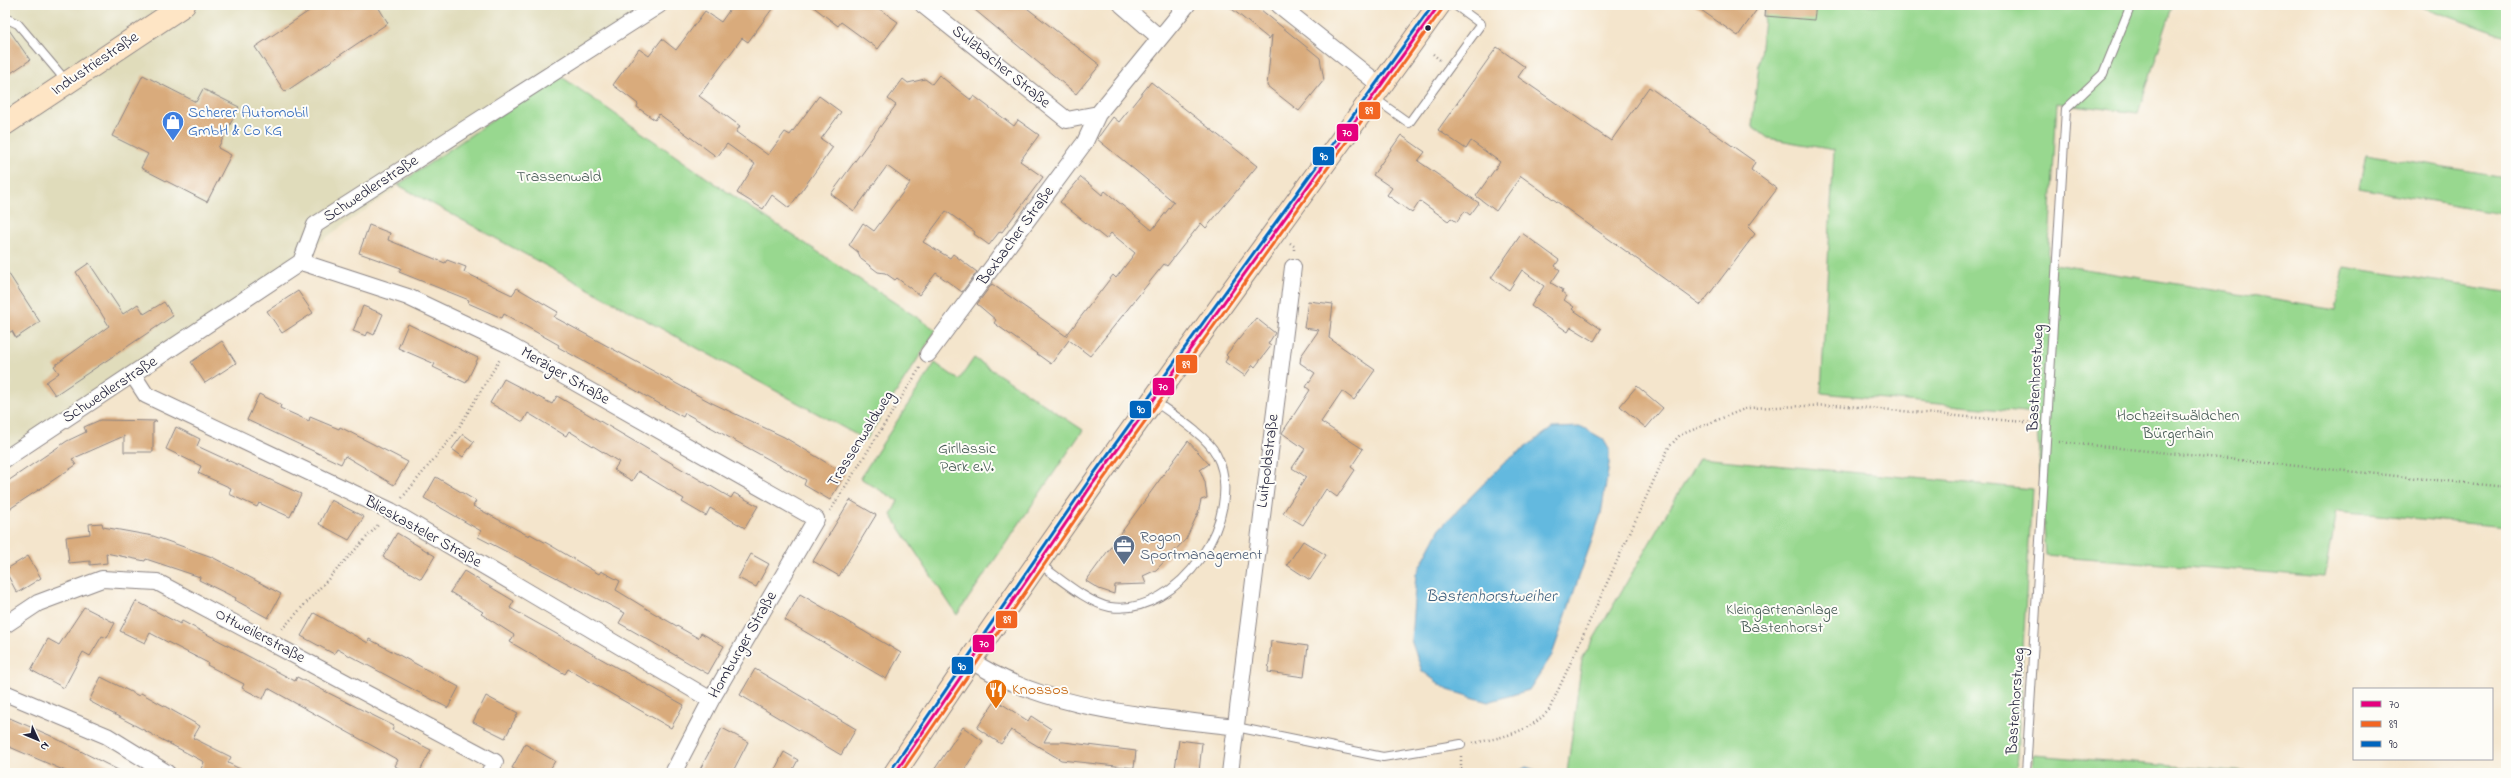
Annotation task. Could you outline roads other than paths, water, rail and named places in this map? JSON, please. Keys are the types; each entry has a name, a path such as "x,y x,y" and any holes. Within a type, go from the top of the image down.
{"main road":[{"name":"Industriestraße","path":"5,124 184,5"},
{"path":"895,773 969,659 1037,562 1439,5"}],"street":[{"name":"Schwedlerstraße","path":"5,460 133,376 301,262 314,225 659,5"},
{"name":"Sulzbacher Straße","path":"923,5 1067,120 1098,114"},
{"path":"1122,5 1160,38"},
{"name":"Bexbacher Straße","path":"928,354 1085,142 1098,114 1187,5"},
{"path":"1279,5 1377,91"},
{"name":"Merziger Straße","path":"301,262 408,297 509,345 813,524"},
{"name":"Luitpoldstraße","path":"1230,773 1293,267"},
{"name":"Blieskasteler Straße","path":"133,376 146,395 392,511 711,700"},
{"name":"Homburger Straße","path":"672,773 711,700 813,524"},
{"name":"Ottweilerstraße","path":"5,625 38,603 102,579 156,582 495,762 489,773"},
{"path":"969,659 988,673 1071,701 1132,713 1236,727"},
{"path":"5,693 107,736 167,773"}],"lane":[{"path":"1377,91 1409,123 1481,24 1454,5"},
{"name":"Bastenhorstweg","path":"2026,773 2066,110 2103,74 2131,5"},
{"path":"5,18 18,24 67,83"},
{"path":"1037,562 1083,595 1109,607 1133,609 1156,599 1180,582 1200,558 1218,529 1225,500 1224,475 1216,454 1193,430 1154,401"},
{"path":"1236,727 1383,757 1461,744"}],"water":[{"name":"Bastenhorstweiher","path":"1582,427 1603,439 1609,449 1609,465 1601,514 1552,655 1529,690 1488,702 1448,690 1422,671 1411,640 1416,574 1440,528 1504,463 1552,428"},
{"path":"1526,767 1544,773 1516,773"}],"place":[{"name":"Scherer Automobil GmbH & Co KG","path":"173,142"},
{"name":"Rogon Sportmanagement","path":"1124,566"},
{"name":"Knossos","path":"996,710"}],"park label":[{"name":"Trassenwald","path":"559,177"},
{"name":"Hochzeitswäldchen Bürgerhain","path":"2178,425"},
{"name":"Girllassic Park e.V.","path":"967,458"},
{"name":"Kleingartenanlage Bastenhorst","path":"1782,619"}]}
